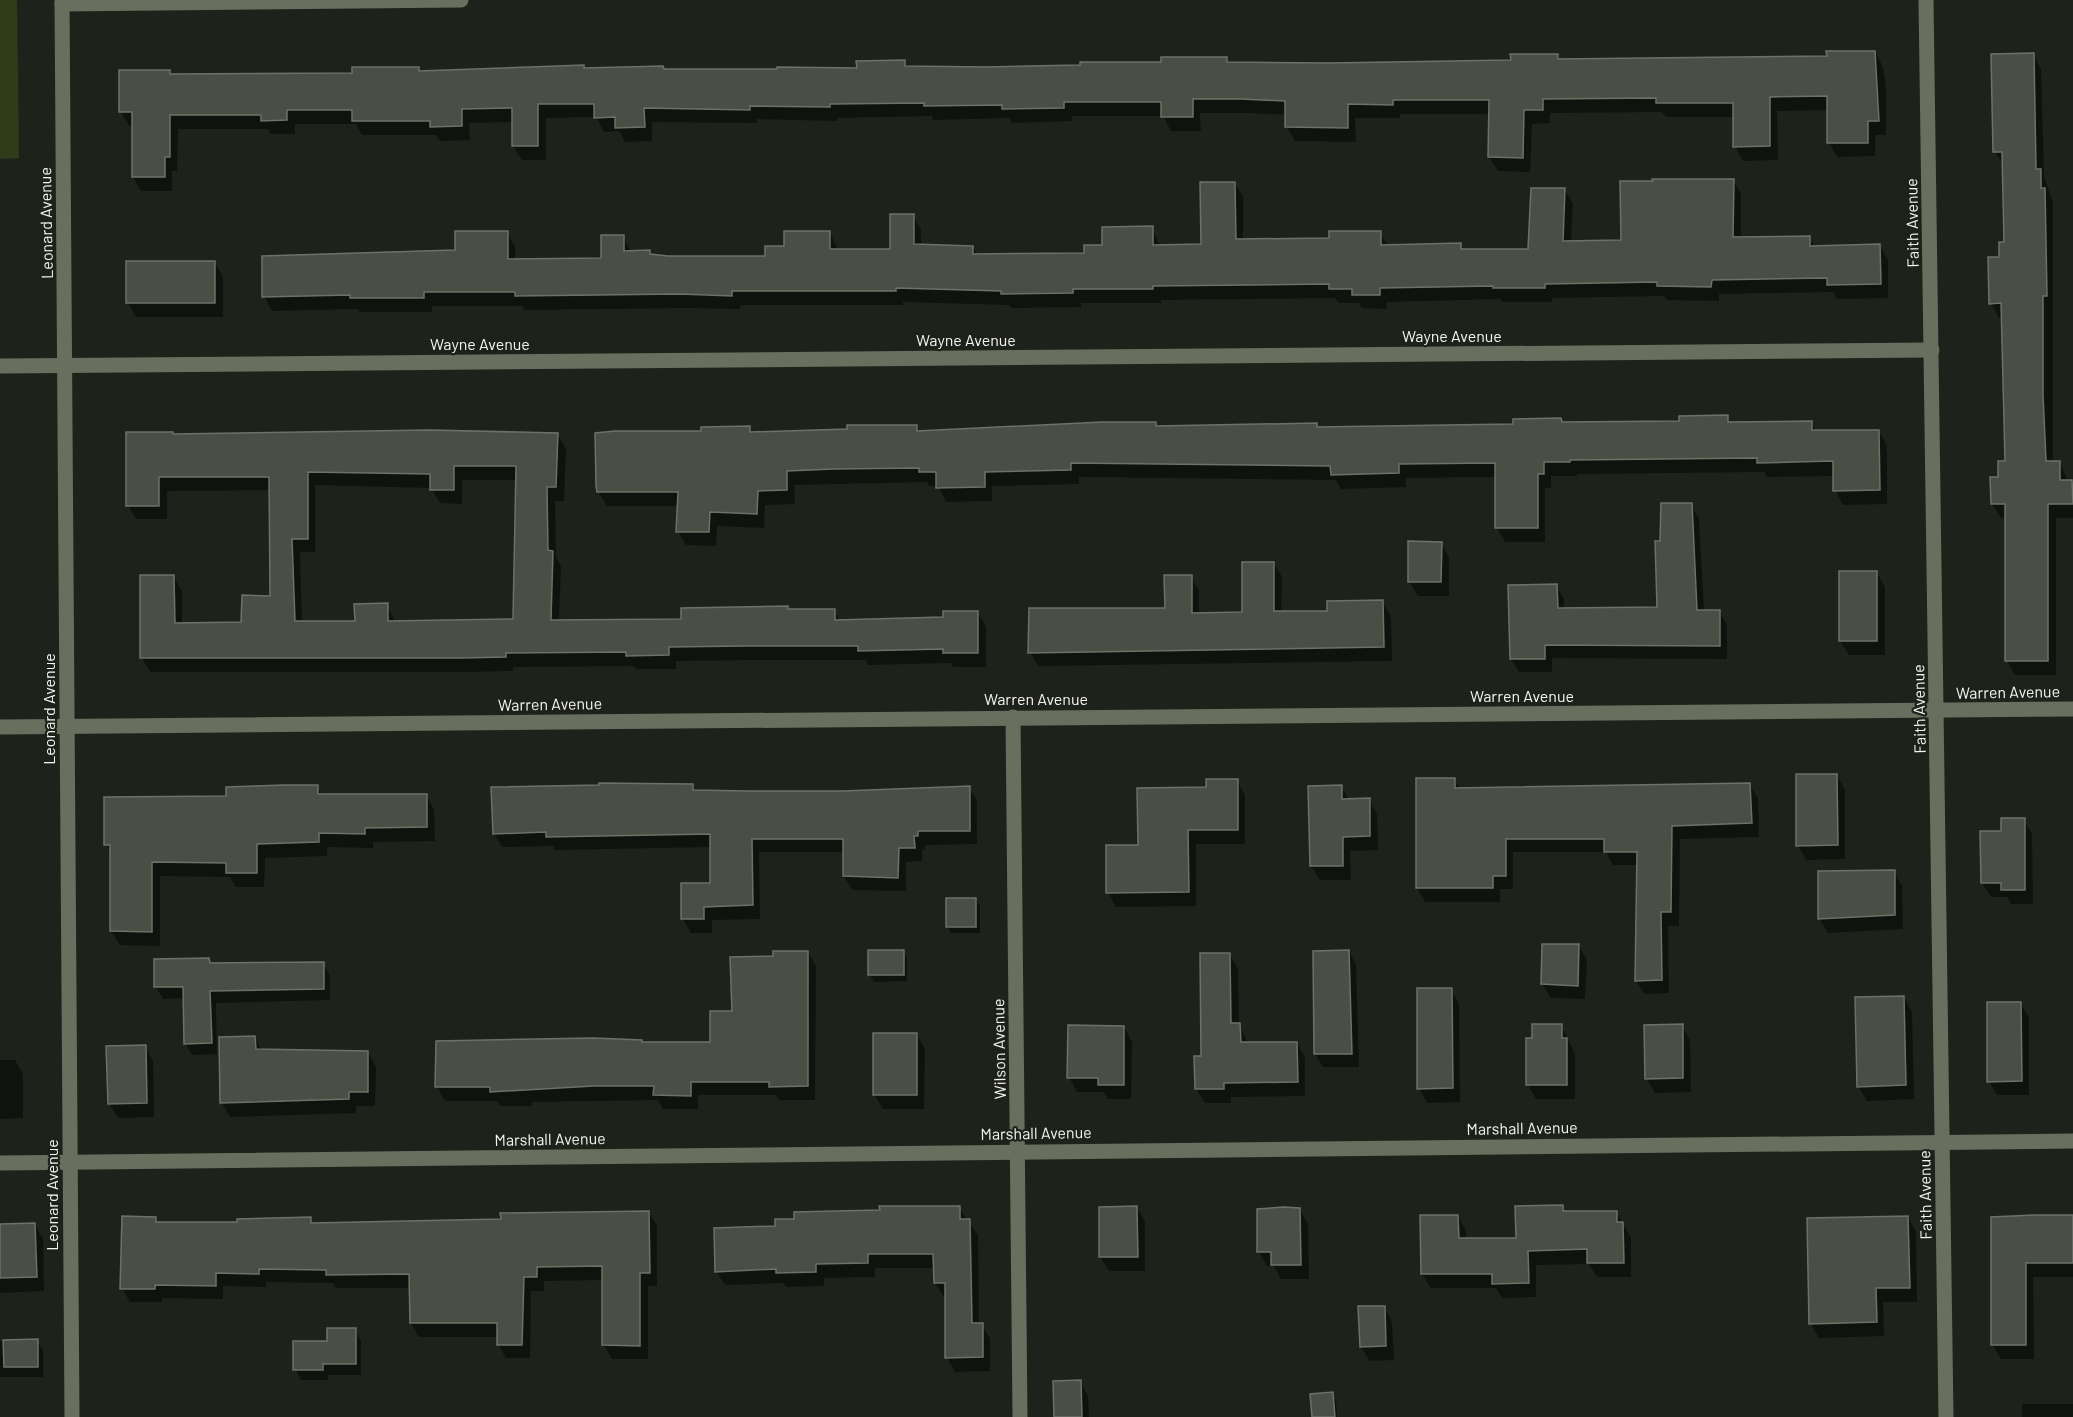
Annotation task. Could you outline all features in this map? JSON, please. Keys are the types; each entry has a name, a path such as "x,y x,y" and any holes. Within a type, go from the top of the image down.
{"street":[{"path":"62,2 461,0"},
{"name":"Faith Avenue","path":"1926,0 1946,1417"},
{"name":"Leonard Avenue","path":"62,2 72,1417"},
{"name":"Wayne Avenue","path":"0,366 1932,350"},
{"name":"Warren Avenue","path":"0,727 2073,709"},
{"name":"Wilson Avenue","path":"1014,717 1020,1417"},
{"name":"Marshall Avenue","path":"0,1163 2073,1141"}],"green space":[{"path":"0,0 17,0 19,158 0,159"}],"building":[{"path":"1826,51 1875,51 1879,121 1868,121 1868,143 1827,143 1827,96 1770,97 1770,146 1733,147 1733,103 1656,103 1656,98 1543,99 1543,110 1524,110 1523,158 1488,157 1489,100 1393,100 1393,105 1348,104 1348,128 1285,127 1285,101 1241,99 1193,99 1193,117 1161,117 1161,102 1064,102 1064,108 1002,109 1002,105 924,106 924,103 830,104 830,107 750,106 750,110 644,108 645,127 615,128 615,117 594,118 594,104 538,104 538,146 512,146 512,108 462,109 462,126 430,127 430,121 352,121 352,110 287,110 287,120 261,121 261,115 170,115 170,157 165,157 165,177 132,177 132,112 119,112 119,70 170,70 170,74 352,73 352,67 419,67 419,71 584,65 584,68 663,66 664,69 857,68 856,61 905,60 905,66 986,67 1080,65 1080,62 1161,62 1161,57 1227,57 1227,62 1330,63 1511,60 1510,54 1558,54 1558,59 1827,56"},
{"path":"2034,53 2036,169 2041,169 2041,188 2045,188 2047,296 2043,296 2043,395 2046,461 2060,461 2060,480 2072,480 2073,504 2048,504 2048,661 2005,661 2005,504 1991,504 1990,477 1998,477 1998,461 2005,461 2001,303 1989,304 1988,257 1999,257 1999,242 2004,242 2002,152 1993,152 1991,54"},
{"path":"1652,179 1734,179 1733,237 1810,236 1810,246 1880,244 1881,284 1827,285 1827,278 1712,280 1711,287 1657,286 1657,282 1545,284 1545,288 1493,288 1493,286 1380,288 1380,295 1352,295 1352,289 1329,289 1329,284 1153,286 1153,289 1073,289 1073,293 1001,294 1001,291 896,288 896,291 732,291 732,296 679,294 515,296 515,292 424,292 424,298 350,298 350,295 262,297 262,256 455,250 455,231 508,231 508,259 601,258 601,235 624,235 624,251 650,250 650,254 668,256 765,256 765,246 784,246 784,231 830,231 830,249 890,249 890,214 914,214 914,244 973,246 973,254 1084,253 1084,245 1102,245 1102,227 1153,226 1153,245 1201,244 1200,182 1235,182 1236,239 1329,238 1329,231 1381,231 1381,245 1461,243 1461,249 1528,249 1531,188 1565,188 1563,241 1621,240 1620,181 1653,181"},
{"path":"126,261 215,261 215,303 126,303"},
{"path":"1728,415 1728,422 1812,421 1812,430 1879,430 1880,490 1833,491 1833,461 1757,463 1757,458 1544,462 1544,474 1538,474 1538,528 1495,528 1495,463 1399,464 1399,473 1331,475 1330,466 1071,463 1071,470 985,472 985,487 936,488 936,472 919,472 919,468 834,469 787,471 787,490 758,491 757,514 710,512 709,532 676,532 678,492 597,492 596,486 595,433 615,431 701,431 701,427 750,426 750,432 847,429 847,425 917,425 917,431 1102,422 1156,422 1156,426 1317,423 1317,427 1513,424 1513,419 1561,418 1562,422 1679,421 1679,416"},
{"path":"430,430 558,433 556,487 547,487 548,550 553,551 551,620 681,619 681,608 788,606 788,609 835,609 835,620 943,617 943,611 978,611 978,653 943,653 943,649 858,651 858,646 745,646 669,647 669,655 626,656 626,652 506,653 506,657 461,658 140,658 140,575 174,575 175,623 241,622 242,595 270,596 269,477 159,477 159,506 126,506 126,432 173,432 173,434","holes":["454,466 516,466 513,619 388,621 388,603 354,604 355,621 295,621 292,539 308,539 308,472 430,474 430,490 454,490"]},
{"path":"1661,503 1692,503 1697,610 1720,610 1720,646 1545,645 1545,659 1510,659 1508,585 1557,584 1558,608 1657,607 1655,541 1660,541"},
{"path":"1408,541 1442,542 1441,582 1408,582"},
{"path":"1242,562 1274,562 1274,611 1327,611 1327,601 1383,600 1384,647 1028,653 1029,608 1165,608 1164,575 1192,575 1192,613 1242,612"},
{"path":"1839,571 1877,571 1877,641 1839,641"},
{"path":"1796,774 1837,774 1838,845 1796,846"},
{"path":"1416,778 1455,778 1455,788 1750,783 1752,823 1672,826 1671,912 1661,912 1662,980 1635,981 1637,852 1604,852 1604,839 1506,839 1506,876 1493,876 1493,888 1416,888"},
{"path":"1206,779 1238,779 1238,830 1188,830 1189,892 1106,893 1106,845 1138,845 1137,788 1206,787"},
{"path":"599,783 693,784 693,790 748,791 843,791 970,786 970,831 918,831 918,836 914,836 915,848 899,848 898,878 843,876 843,839 752,839 753,905 704,907 704,919 681,919 681,883 710,883 710,834 546,837 546,832 493,834 491,787 599,785"},
{"path":"318,785 318,794 427,794 427,827 365,828 365,834 319,833 319,842 257,844 257,873 226,873 226,863 152,862 152,932 110,931 110,845 104,845 104,797 226,796 226,787"},
{"path":"1342,785 1342,799 1370,798 1370,836 1343,837 1343,866 1310,866 1308,786"},
{"path":"2001,818 2025,818 2025,890 2001,890 2001,883 1981,883 1980,831 2001,831"},
{"path":"1895,870 1895,915 1818,919 1818,871"},
{"path":"946,898 976,898 976,927 946,927"},
{"path":"1542,944 1579,944 1578,986 1541,984"},
{"path":"868,950 904,950 904,975 868,975"},
{"path":"1349,950 1352,1054 1314,1054 1313,951"},
{"path":"773,951 808,951 808,1086 769,1087 769,1082 691,1082 691,1096 653,1095 654,1086 594,1086 490,1092 490,1087 435,1087 436,1041 593,1038 642,1040 642,1042 710,1042 710,1011 732,1011 730,957 773,956"},
{"path":"1200,953 1230,953 1231,1023 1240,1023 1241,1042 1297,1042 1298,1082 1224,1083 1224,1089 1195,1089 1194,1056 1201,1056"},
{"path":"209,958 210,963 324,962 324,989 210,991 212,1043 184,1044 183,987 154,987 154,959"},
{"path":"1417,988 1452,988 1453,1088 1417,1089"},
{"path":"1904,996 1906,1085 1857,1087 1855,997"},
{"path":"1987,1002 2021,1002 2022,1081 1987,1082"},
{"path":"1532,1024 1562,1024 1562,1038 1567,1038 1567,1085 1526,1085 1526,1038 1532,1038"},
{"path":"1683,1024 1683,1078 1645,1079 1644,1025"},
{"path":"1068,1025 1124,1026 1124,1085 1098,1085 1098,1078 1067,1078"},
{"path":"873,1033 917,1033 917,1095 873,1095"},
{"path":"255,1036 256,1049 368,1051 368,1092 349,1092 349,1099 220,1103 219,1037"},
{"path":"146,1045 147,1103 108,1104 106,1046"},
{"path":"1563,1205 1563,1211 1617,1211 1617,1222 1623,1222 1624,1263 1587,1263 1587,1249 1528,1251 1529,1283 1492,1284 1492,1274 1421,1274 1420,1215 1458,1215 1459,1238 1516,1238 1515,1206"},
{"path":"879,1206 960,1206 960,1219 970,1219 972,1323 983,1323 983,1357 945,1358 945,1283 934,1283 933,1254 868,1254 868,1263 816,1264 816,1272 776,1273 776,1269 715,1272 714,1228 775,1226 775,1219 794,1219 794,1212 880,1210"},
{"path":"1137,1206 1138,1257 1099,1257 1099,1207"},
{"path":"1300,1208 1301,1265 1271,1265 1271,1252 1257,1252 1257,1209"},
{"path":"649,1211 650,1273 640,1273 640,1346 602,1345 602,1266 537,1267 537,1277 524,1277 522,1345 497,1345 497,1323 410,1323 409,1274 326,1275 326,1270 259,1269 259,1274 216,1273 216,1286 155,1285 155,1289 120,1289 122,1216 156,1217 156,1222 237,1222 237,1219 311,1217 311,1223 501,1219 500,1213"},
{"path":"2073,1215 2073,1263 2026,1263 2026,1345 1991,1345 1991,1217"},
{"path":"1908,1216 1910,1288 1876,1288 1877,1322 1809,1324 1807,1218"},
{"path":"35,1223 37,1277 0,1278 0,1224"},
{"path":"1358,1306 1385,1306 1386,1346 1360,1347"},
{"path":"327,1328 356,1328 356,1364 323,1364 323,1370 293,1370 293,1341 327,1341"},
{"path":"38,1339 38,1367 4,1367 3,1340"},
{"path":"1081,1380 1082,1417 1054,1417 1053,1381"},
{"path":"1333,1392 1335,1417 1312,1417 1310,1394"}]}
